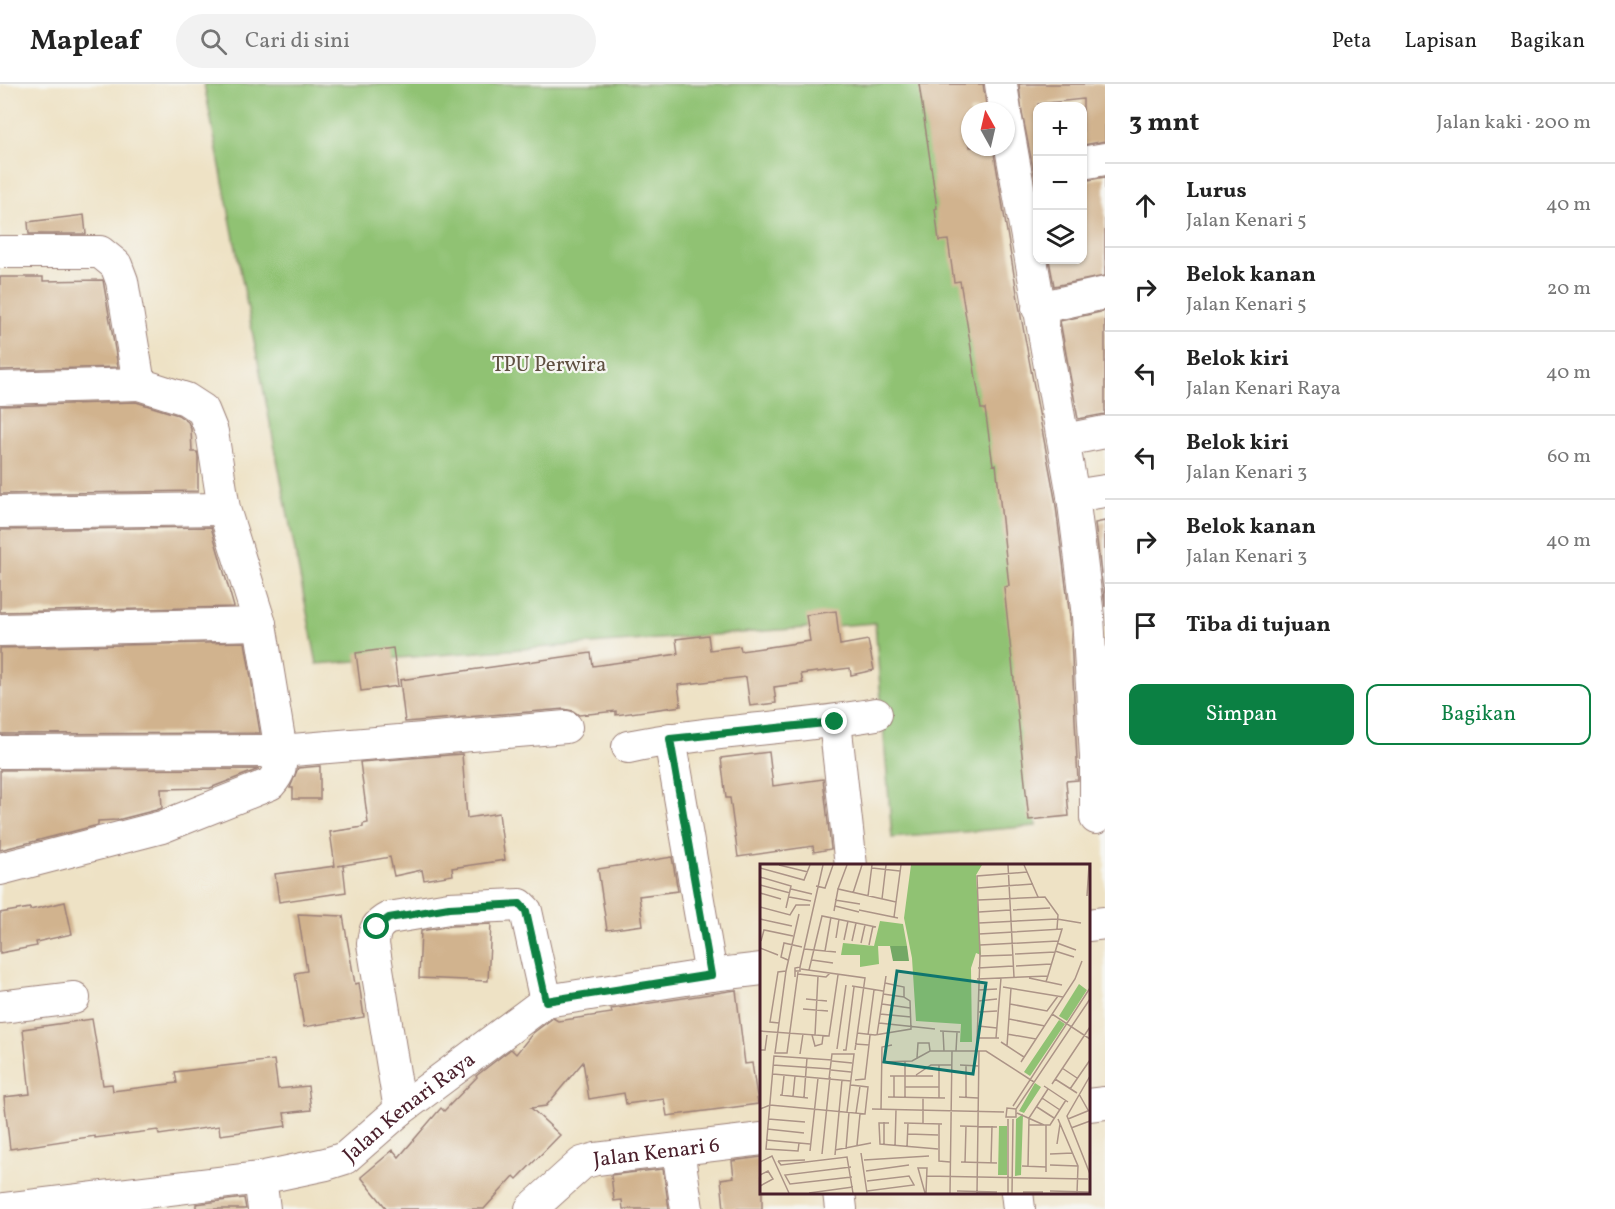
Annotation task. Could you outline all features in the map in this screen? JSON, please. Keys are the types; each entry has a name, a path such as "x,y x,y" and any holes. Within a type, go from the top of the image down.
{"street":[{"path":"1001,84 1004,102"},
{"path":"1015,144 1026,174 1038,308 1065,440 1073,496 1096,615 1100,756 1096,818"},
{"path":"1087,162 1105,159"},
{"path":"0,252 100,252 116,265 122,281 139,384"},
{"path":"1038,308 1105,293"},
{"path":"0,388 139,384 186,399 203,410 212,432 224,509 260,624 281,751 281,767 270,784 162,827 0,869"},
{"path":"1065,440 1105,432"},
{"path":"1073,496 1105,491"},
{"path":"0,512 224,509"},
{"path":"0,630 260,624"},
{"path":"628,747 670,739 835,722 876,714"},
{"path":"835,722 851,864"},
{"path":"0,752 281,751 566,727"},
{"path":"670,739 711,975"},
{"path":"400,1110 373,944 377,927 382,921 449,908 520,904 526,911 546,1001"},
{"path":"1090,926 1105,923"},
{"name":"Jalan Kenari Raya","path":"5,1209 260,1178 345,1158 400,1110 546,1001 760,969"},
{"path":"0,1007 74,998"},
{"path":"1090,1105 1105,1103"},
{"name":"Jalan Kenari 6","path":"531,1209 561,1196 582,1163 596,1159 760,1139"},
{"path":"678,1150 687,1209"},
{"path":"260,1178 264,1209"},
{"path":"839,1194 841,1209"},
{"path":"1017,1194 1019,1209"}],"green space":[{"name":"TPU Perwira","path":"204,84 932,84 988,387 1018,622 1036,826 892,838 875,623 317,664"}],"building":[{"path":"919,84 983,84 986,102 961,102 961,156 994,156 1020,311 1055,499 1070,618 1078,780 1066,781 1069,816 1029,820 1004,587 1009,586 996,464 993,465 985,409 981,409 960,281 954,282 948,240 939,241 935,209 937,208"},
{"path":"1019,84 1105,84 1105,141 1087,144 1087,102 1083,102 1083,99 1033,102 1033,168 1022,113"},
{"path":"1105,177 1105,276 1054,286 1050,264 1087,264 1087,180"},
{"path":"84,215 86,234 29,234 28,222"},
{"path":"0,277 43,277 43,281 103,280 118,367 0,370"},
{"path":"1105,311 1105,414 1078,419 1060,321"},
{"path":"136,402 178,415 188,422 191,429 192,452 197,452 198,456 198,491 0,494 0,406"},
{"path":"1105,521 1105,607 1095,523"},
{"path":"211,527 234,607 0,612 0,530"},
{"path":"836,611 840,645 868,640 874,670 851,675 850,668 801,674 803,683 774,687 776,703 750,706 746,677 678,685 681,706 616,715 616,711 579,715 564,709 405,722 400,680 591,653 593,666 678,654 676,639 708,635 710,650 740,646 741,651 810,641 806,615"},
{"path":"245,642 260,733 0,734 0,648"},
{"path":"393,648 398,686 361,691 356,653"},
{"path":"769,752 773,786 823,779 831,849 814,852 813,846 738,857 730,798 726,798 721,758"},
{"path":"462,754 467,818 499,813 505,860 452,868 453,875 424,880 422,870 394,876 390,857 343,865 346,892 279,902 275,874 335,866 330,832 363,827 363,824 368,823 360,762"},
{"path":"320,766 320,799 293,799 293,788 290,788 298,768"},
{"path":"259,769 210,788 161,789 162,808 117,820 98,821 98,825 0,850 0,770"},
{"path":"672,857 678,891 639,896 643,925 607,930 598,869"},
{"path":"65,902 72,934 36,942 37,946 0,953 0,913 30,908 30,910"},
{"path":"298,914 343,916 355,984 359,983 364,1017 304,1027 295,973 307,971"},
{"path":"491,924 488,981 419,978 421,931 451,926"},
{"path":"736,990 745,1064 752,1063 758,1104 667,1116 664,1099 626,1104 624,1093 589,1099 583,1062 546,1106 531,1108 560,1135 517,1179 514,1176 484,1209 387,1209 361,1177 393,1150 399,1157 441,1108 444,1111 476,1076 511,1049 516,1054 533,1033 553,1018 558,1021 612,1013 611,1009"},
{"path":"92,1019 103,1085 112,1084 113,1091 177,1083 175,1072 274,1060 278,1089 308,1086 311,1110 284,1113 286,1126 220,1135 219,1126 159,1135 158,1130 95,1138 95,1136 10,1149 4,1097 30,1094 23,1029"},
{"path":"760,1157 762,1209 724,1209 721,1179 734,1177 732,1161"},
{"path":"663,1169 669,1209 623,1209 622,1200 614,1201 611,1175"},
{"path":"244,1198 246,1209 196,1209 196,1204"}],"route":[{"path":"377,927 389,918 449,908 520,904 526,911 546,1001 711,975 670,739 835,722"}]}
